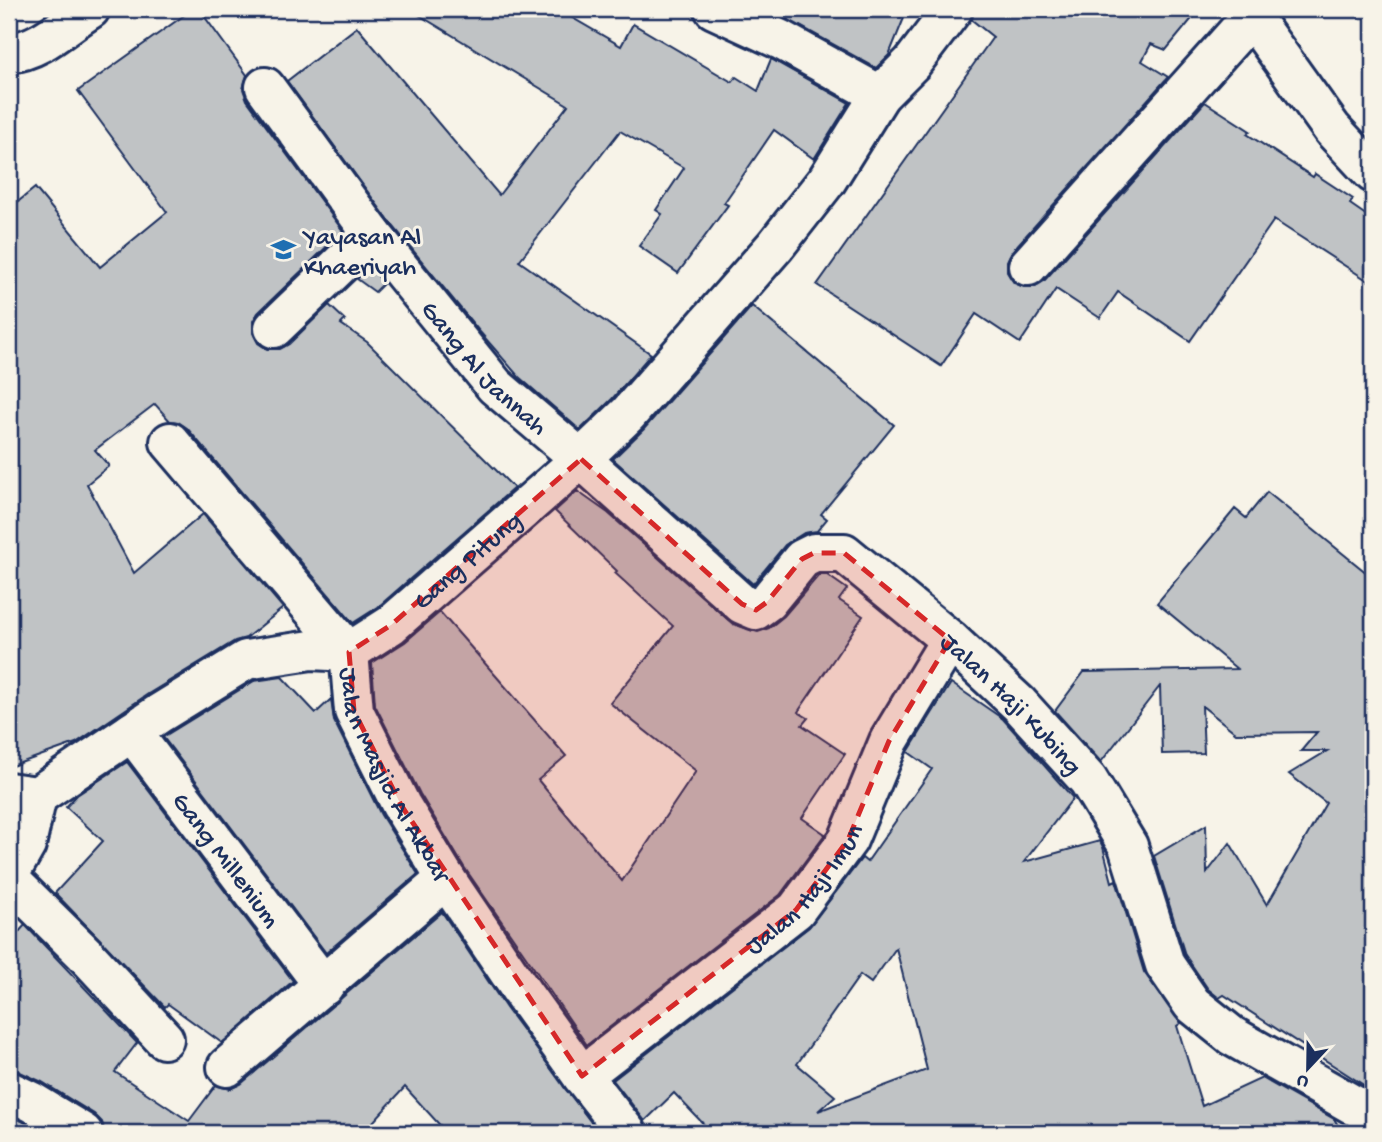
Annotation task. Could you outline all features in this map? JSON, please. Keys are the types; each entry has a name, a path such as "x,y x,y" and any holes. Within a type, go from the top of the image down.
{"street":[{"path":"9,53 23,52 44,41 90,9"},
{"path":"714,9 781,40 880,95"},
{"name":"Gang Pitung","path":"349,652 391,625 581,459 628,414 776,245 827,180 880,95 912,63 953,9"},
{"path":"1028,266 1249,12 1332,129 1373,173"},
{"name":"Gang Al Jannah","path":"265,86 372,234 495,386 581,459"},
{"path":"274,328 372,234"},
{"path":"170,442 349,652"},
{"name":"Jalan Haji Kubing","path":"581,459 742,604 756,610 767,602 802,559 814,553 844,553 950,640 1019,704 1088,780 1128,846 1165,965 1192,1004 1232,1035 1373,1116"},
{"name":"Jalan Haji Imun","path":"582,1076 796,910 848,840 889,741 950,640"},
{"name":"Jalan Masjid Al Akbar","path":"23,794 132,732 246,660 311,650 349,652 354,711 401,805 446,879 582,1076 627,1133"},
{"name":"Gang Millenium","path":"132,732 324,986"},
{"path":"23,794 26,845 9,877 164,1039"},
{"path":"227,1067 446,879"},
{"path":"9,1091 32,1101 83,1133"}],"highlighted area":[{"path":"581,459 742,604 756,610 767,602 802,559 814,553 844,553 950,640 889,741 848,840 796,910 582,1076 401,805 354,711 349,652 391,625"}],"building":[{"path":"193,9 199,9 247,75 243,89 247,100 343,231 258,313 253,321 253,333 258,343 267,349 280,349 289,344 329,305 345,320 341,324 367,342 514,488 378,607 353,623 187,428 178,422 170,421 155,404 95,450 109,466 87,484 134,573 203,514 283,608 246,638 235,641 148,694 76,743 9,767 9,209 35,188 100,267 167,212 78,91"},
{"path":"409,9 557,9 621,46 633,24 732,82 736,77 758,91 771,59 849,103 814,159 774,130 724,203 728,205 678,273 639,246 662,214 656,210 684,168 620,131 519,261 651,354 612,399 580,430 519,377 479,331 389,221 287,81 357,27 499,195 568,105"},
{"path":"791,9 882,9 904,18 889,55 876,68 787,19"},
{"path":"974,9 1200,9 1166,50 1151,44 1142,61 1168,77 1012,251 1007,261 1007,272 1014,283 1034,287 1044,281 1205,102 1250,131 1247,134 1313,177 1315,174 1353,199 1350,204 1373,220 1373,284 1274,220 1190,341 1118,292 1100,318 1056,289 1020,343 976,314 941,366 817,285 993,37 972,20"},
{"path":"370,266 384,283 375,292 357,279"},
{"path":"752,306 894,425 821,514 827,519 817,531 804,533 785,545 753,584 613,459 644,429"},
{"path":"577,491 608,513 733,624 758,632 769,628 784,616 819,575 827,575 847,589 839,600 863,616 798,712 808,718 802,725 845,754 802,818 825,834 780,895 587,1045 464,867 420,794 375,705 372,663 405,642 440,612 566,756 538,780 622,881 696,771 610,703 673,626 615,573 617,571 555,511"},
{"path":"1267,492 1373,578 1373,1091 1224,995 1219,998 1208,989 1185,955 1154,856 1206,825 1207,873 1230,843 1267,905 1326,803 1289,774 1327,751 1301,751 1317,732 1236,733 1202,706 1204,753 1162,754 1160,686 1101,762 1055,711 1084,672 1237,669 1157,603 1235,509 1246,518"},
{"path":"282,677 316,713 331,699 334,721 381,815 418,874 326,953 163,737 254,681"},
{"path":"951,683 1003,719 1073,798 1024,862 1100,841 1112,882 1116,880 1144,972 1181,1023 1177,1026 1202,1106 1262,1078 1334,1119 1343,1133 712,1133 674,1093 645,1121 613,1080 809,927 862,858 867,862 932,769 908,752","holes":["896,948 927,1070 818,1111 835,1096 797,1064 860,975 871,983"]},
{"path":"127,762 293,981 222,1043 168,1004 165,1007 55,893 103,841 66,807 77,795"},
{"path":"442,912 506,1008 599,1133 447,1133 405,1087 363,1133 105,1133 102,1122 94,1114 42,1082 9,1069 9,943 25,925 137,1043 115,1072 189,1121 216,1085 230,1089 241,1084"},
{"path":"9,1115 22,1121 41,1133 9,1133"}],"place":[{"name":"Yayasan Al Khaeriyah","path":"284,250"}]}
